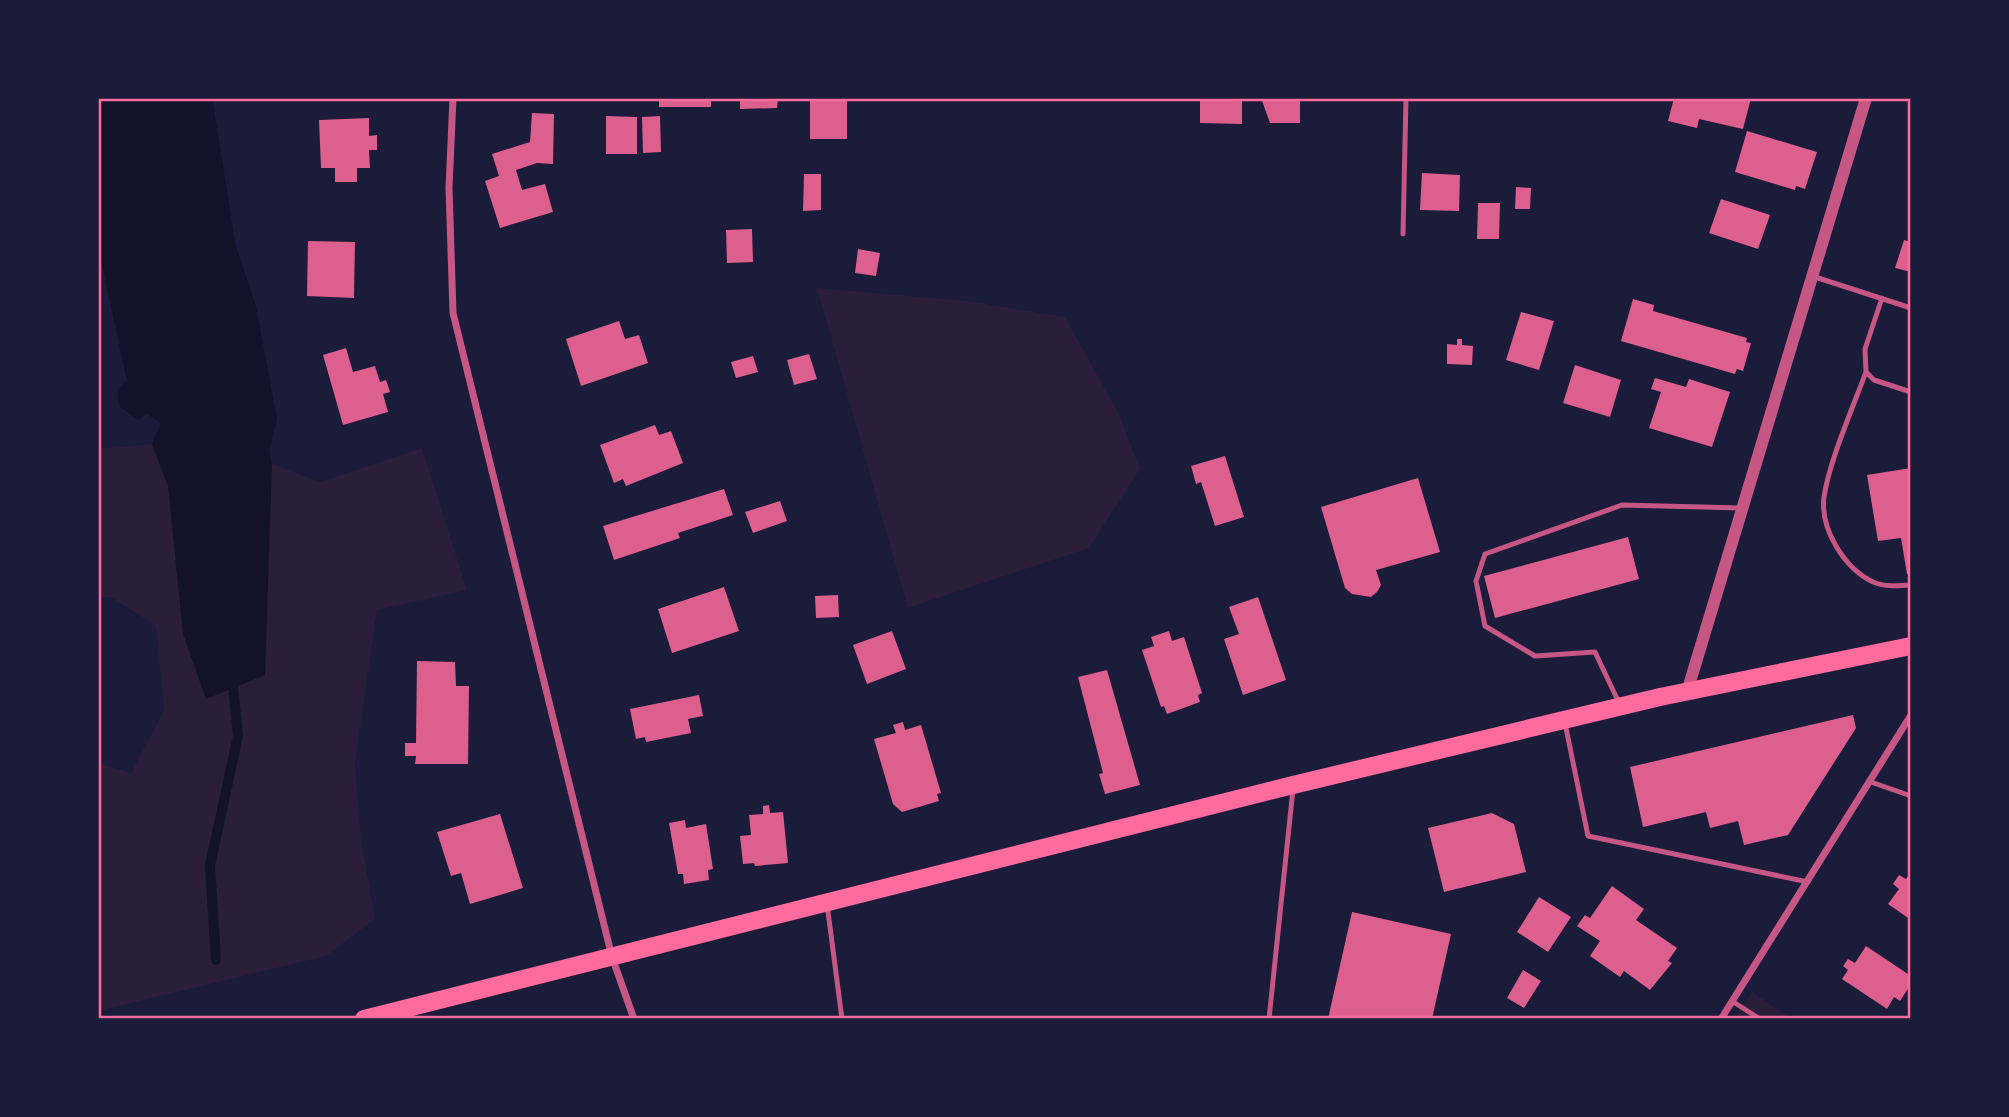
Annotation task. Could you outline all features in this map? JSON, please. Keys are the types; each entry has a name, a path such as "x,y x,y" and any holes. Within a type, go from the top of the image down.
{"main road":[{"path":"364,1019 1293,785 1621,706 1910,650"}],"street":[{"path":"453,98 449,188 453,313 612,957 634,1019"},
{"path":"1687,692 1815,277 1866,98"},
{"path":"1721,1019 1911,715"}],"lane":[{"path":"1403,234 1406,98"},
{"path":"1815,277 1911,308"},
{"path":"1882,298 1865,349 1866,372 1824,498 1828,528 1836,546 1850,565 1873,582 1892,586 1911,585"},
{"path":"1866,372 1874,380 1911,392"},
{"path":"1621,706 1595,652 1535,656 1485,626 1476,581 1485,554 1622,505 1744,508"},
{"path":"1565,720 1588,835 1808,882"},
{"path":"1871,782 1911,796"},
{"path":"1269,1019 1293,785"},
{"path":"827,902 842,1019"},
{"path":"1732,1000 1760,1019"}],"shaded area":[{"path":"98,98 212,98 236,247 256,306 277,419 269,450 272,464 265,675 206,699 183,634 168,486 152,444 161,423 147,414 138,420 119,406 117,390 127,381 98,246"},
{"path":"817,288 967,301 1065,317 1119,414 1140,469 1089,548 908,608"},
{"path":"152,444 168,486 175,546 206,699 264,675 262,616 272,464 320,482 422,448 467,590 377,610 355,763 361,839 375,919 326,956 98,1011 98,763 131,773 164,710 156,626 111,597 98,597 98,449"},
{"path":"1752,992 1792,1019 1734,1019"}],"building":[{"path":"659,98 711,98 711,107 659,107"},
{"path":"740,98 778,98 777,108 740,109"},
{"path":"810,98 847,98 847,139 810,139"},
{"path":"1200,98 1242,98 1242,124 1200,123"},
{"path":"1261,98 1300,98 1300,123 1270,123"},
{"path":"1674,98 1751,98 1743,129 1699,119 1697,128 1668,121"},
{"path":"532,113 554,114 553,164 537,163 516,170 522,190 545,184 553,212 500,228 485,181 499,176 492,154 530,142"},
{"path":"606,116 637,117 637,154 606,154"},
{"path":"660,116 661,152 643,153 642,117"},
{"path":"369,118 369,136 377,135 377,150 369,150 370,168 357,168 357,182 335,182 335,168 321,168 319,120"},
{"path":"1747,131 1817,152 1805,189 1796,186 1795,190 1735,172"},
{"path":"1422,173 1460,175 1459,211 1420,210"},
{"path":"804,174 821,174 821,210 803,211"},
{"path":"1516,187 1531,188 1530,209 1515,209"},
{"path":"1721,199 1770,215 1758,249 1709,233"},
{"path":"1478,203 1500,203 1499,239 1477,239"},
{"path":"752,229 753,262 727,263 726,230"},
{"path":"1904,240 1911,242 1911,272 1895,268"},
{"path":"308,241 355,242 354,298 307,296"},
{"path":"858,249 880,253 876,276 855,273"},
{"path":"1633,299 1654,305 1653,311 1747,338 1746,342 1751,343 1743,371 1737,369 1735,374 1621,341"},
{"path":"1521,312 1554,321 1539,370 1506,360"},
{"path":"619,321 625,339 639,335 648,363 581,386 566,339"},
{"path":"1457,339 1462,339 1462,345 1473,346 1472,365 1447,364 1447,344 1457,345"},
{"path":"346,348 353,372 375,366 380,382 386,380 390,392 383,394 388,412 343,425 323,355"},
{"path":"809,354 817,379 794,385 787,360"},
{"path":"753,356 758,372 736,378 731,362"},
{"path":"1575,365 1621,380 1610,417 1563,403"},
{"path":"1655,378 1686,387 1689,379 1730,392 1712,447 1649,428 1661,392 1651,389"},
{"path":"655,425 659,435 671,431 683,463 626,486 623,479 614,483 600,445"},
{"path":"1225,456 1244,517 1215,526 1201,482 1196,484 1191,466"},
{"path":"1911,468 1911,573 1907,574 1901,538 1878,541 1867,475"},
{"path":"1418,478 1440,552 1376,570 1381,585 1377,592 1371,597 1352,594 1345,588 1321,507"},
{"path":"724,489 733,515 678,533 680,538 614,560 603,526"},
{"path":"780,501 787,521 753,533 745,512"},
{"path":"1628,537 1639,579 1495,618 1484,576"},
{"path":"724,587 739,631 672,653 658,609"},
{"path":"838,595 839,617 816,618 815,596"},
{"path":"1258,597 1286,680 1243,695 1224,639 1239,634 1229,607"},
{"path":"892,631 906,669 867,684 853,645"},
{"path":"1169,631 1172,641 1184,637 1202,693 1198,695 1200,702 1167,714 1164,706 1161,707 1142,650 1154,646 1151,637"},
{"path":"417,661 455,662 456,686 469,686 468,764 415,764 416,756 405,756 405,743 416,743"},
{"path":"1107,670 1140,785 1105,794 1099,774 1103,773 1078,677"},
{"path":"699,695 703,716 688,719 691,733 646,742 645,737 636,739 630,709"},
{"path":"1853,715 1856,728 1788,835 1744,845 1738,821 1710,828 1706,812 1643,827 1630,767"},
{"path":"903,722 905,730 921,725 941,793 937,794 939,801 902,812 893,804 874,739 896,733 893,725"},
{"path":"769,805 770,813 783,812 788,863 755,866 754,863 743,864 740,836 751,835 749,815 763,814 763,806"},
{"path":"1492,813 1514,824 1526,872 1444,892 1428,828"},
{"path":"500,814 523,888 470,904 461,873 451,876 437,832"},
{"path":"685,820 686,828 706,824 713,869 708,870 709,880 684,884 683,874 678,874 669,823"},
{"path":"1911,872 1911,920 1888,904 1899,889 1893,884 1899,875 1906,879"},
{"path":"1612,886 1644,909 1636,920 1677,948 1668,961 1672,963 1650,990 1624,971 1620,977 1590,956 1600,941 1577,926 1585,915 1590,918"},
{"path":"1539,897 1571,917 1548,952 1517,932"},
{"path":"1352,912 1451,934 1432,1019 1328,1019"},
{"path":"1866,946 1911,976 1911,984 1900,1001 1894,997 1887,1009 1842,979 1848,970 1843,966 1848,959 1855,963"},
{"path":"1523,970 1541,981 1524,1008 1507,998"}],"waterway":[{"path":"216,960 210,865 238,736 232,676"}]}
